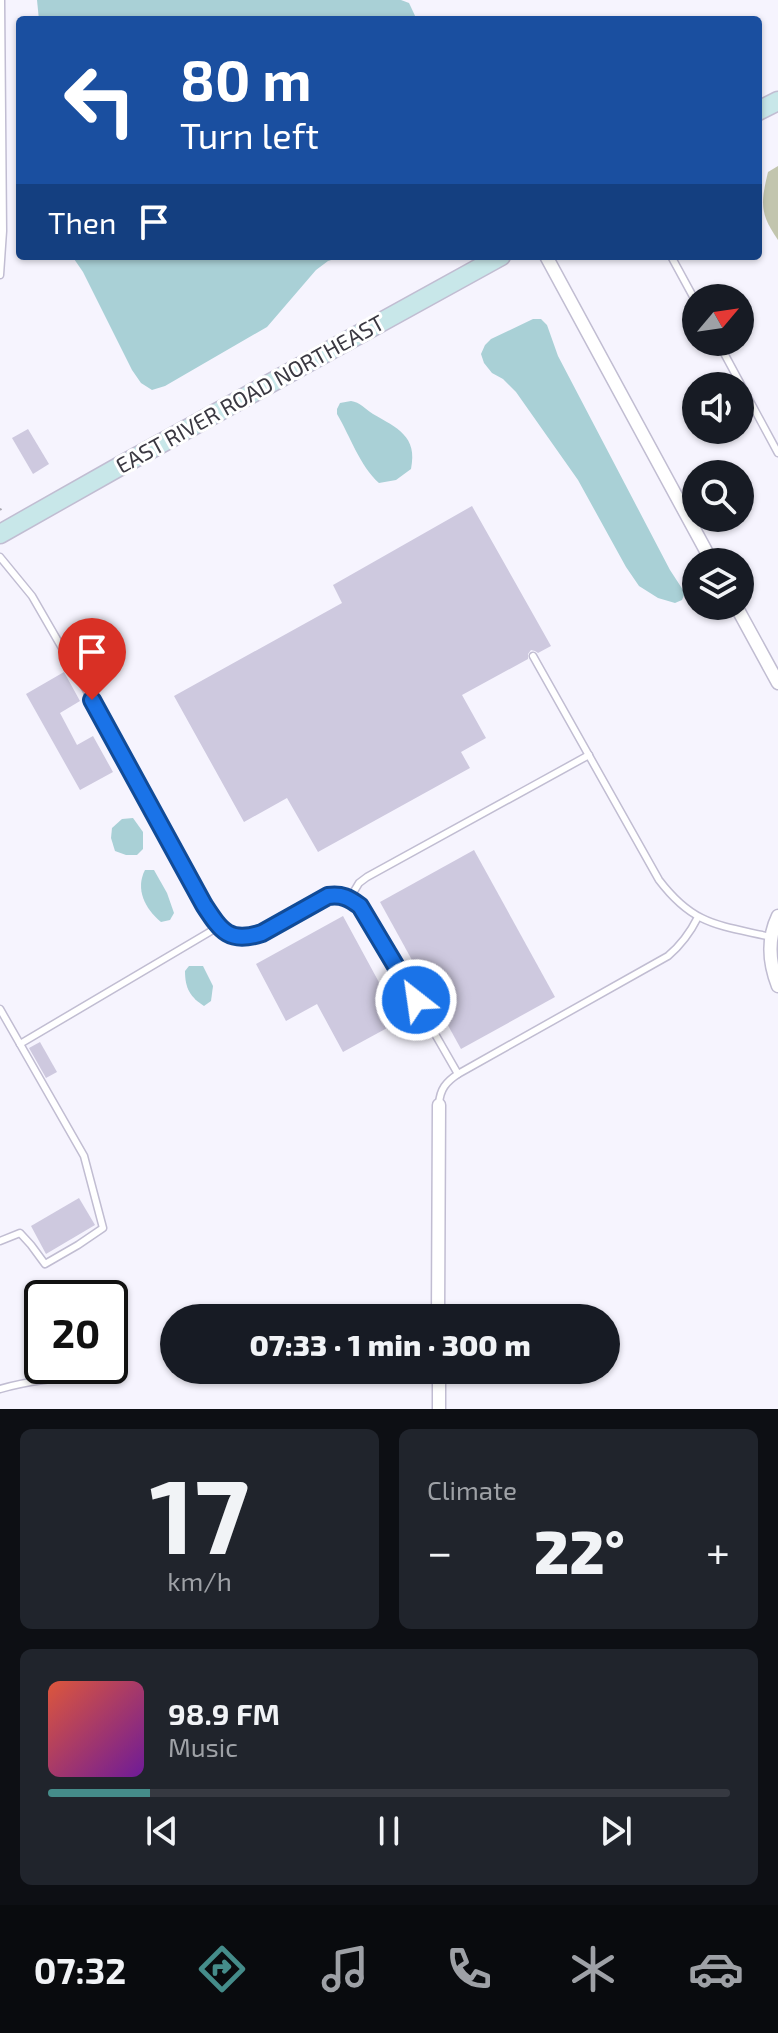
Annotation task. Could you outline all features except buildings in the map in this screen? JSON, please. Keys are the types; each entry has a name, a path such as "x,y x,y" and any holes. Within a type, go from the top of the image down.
{"street":[{"name":"EAST RIVER ROAD NORTHEAST","path":"0,534 494,260"},
{"path":"548,260 704,548"},
{"path":"744,620 778,683"},
{"path":"778,916 771,937 770,953 778,986"},
{"path":"438,1304 439,1105"},
{"path":"439,1384 439,1409"}],"lane":[{"path":"0,275 3,231 1,0"},
{"path":"673,260 686,284"},
{"path":"726,356 778,453"},
{"path":"0,557 32,596 218,927 238,938 251,936 262,933 328,896 340,894 350,898 360,906 373,926 458,1074"},
{"path":"533,656 659,880 679,904 716,925 771,937"},
{"path":"350,898 359,883 367,877 589,755"},
{"path":"439,1105 442,1087 448,1080 668,956 690,933 698,917"},
{"path":"20,1044 218,927"},
{"path":"0,1009 84,1156 103,1228 45,1264 20,1233 0,1241"},
{"path":"0,1389 27,1384"}],"green space":[{"path":"778,166 778,240 767,222 763,200 768,172"}],"water":[{"path":"37,0 401,0 409,3 415,16 39,16"},
{"path":"75,260 331,260 316,270 267,327 165,386 152,390 141,383 132,370"},
{"path":"533,319 541,319 547,325 558,356 682,588 682,600 675,603 658,598 639,586 578,480 516,392 484,363 481,354 491,339"},
{"path":"351,401 397,429 408,441 411,469 396,480 379,483 361,459 337,414 340,403"},
{"path":"133,818 143,832 143,849 137,855 126,855 115,851 112,828 122,819"},
{"path":"145,870 154,870 167,893 174,913 170,920 161,922 146,905 141,891"},
{"path":"189,966 203,966 213,986 211,1001 204,1006 187,987 185,971"}],"route":[{"path":"92,700 218,927 238,938 251,936 262,933 328,896 340,894 360,906 416,1000"}]}
